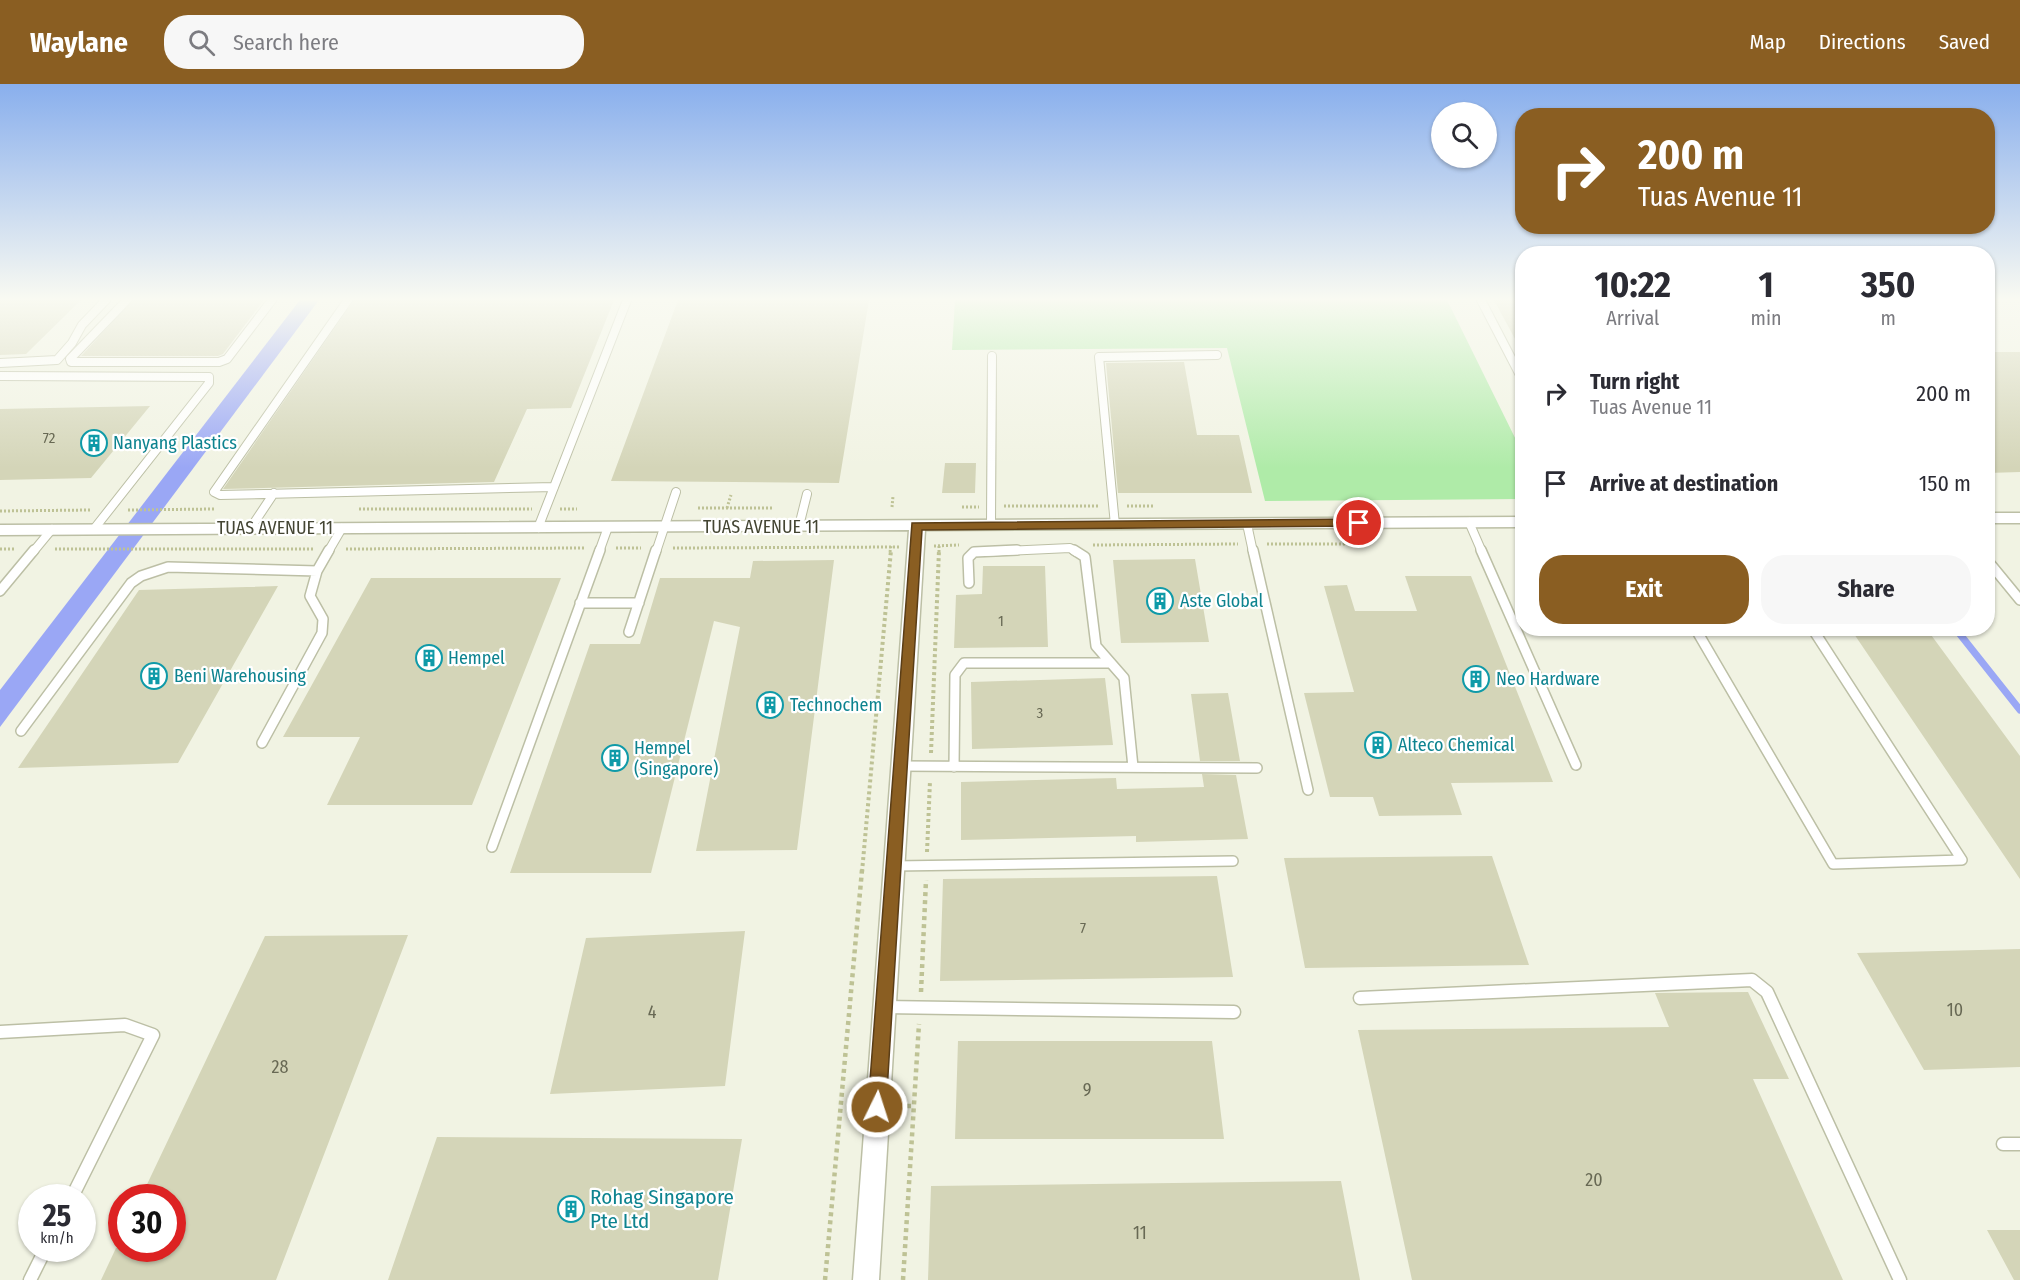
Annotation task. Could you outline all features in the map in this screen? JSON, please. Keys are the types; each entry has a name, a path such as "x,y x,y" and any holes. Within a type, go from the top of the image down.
{"street":[{"path":"1995,518 2020,518"},
{"name":"TUAS AVENUE 11","path":"0,530 1515,522"},
{"path":"866,1280 917,526"}],"lane":[{"path":"0,363 57,360 61,356"},
{"path":"72,356 69,359 71,363 219,362 229,356"},
{"path":"309,356 214,490 220,495 554,486"},
{"path":"538,528 605,356"},
{"path":"991,525 992,356"},
{"path":"1115,525 1099,357 1169,356"},
{"path":"0,376 209,377 209,383 94,529"},
{"path":"629,632 676,492"},
{"path":"250,529 274,493"},
{"path":"800,526 807,494"},
{"path":"1469,522 1515,626"},
{"path":"1247,524 1308,790"},
{"path":"492,847 608,527"},
{"path":"262,743 322,633 323,619 310,596 317,571 342,528"},
{"path":"0,591 52,529"},
{"path":"969,583 968,558 974,552 1070,548 1085,557 1096,646 1124,678 1133,767"},
{"path":"21,731 131,583 141,576 168,567 317,571"},
{"path":"1995,570 2020,600"},
{"path":"580,603 639,603"},
{"path":"1519,636 1576,765"},
{"path":"1700,636 1833,864 1962,860 1817,636"},
{"path":"954,766 955,675 964,663 1111,663"},
{"path":"900,766 1257,768"},
{"path":"894,866 1233,861"},
{"path":"1360,998 1752,980 1767,992 1900,1280"},
{"path":"884,1007 1234,1012"},
{"path":"0,1032 125,1025 153,1035 78,1184"},
{"path":"2003,1144 2020,1144"},
{"path":"30,1280 39,1262"}],"path":[{"path":"727,508 731,495"},
{"path":"892,507 893,496"},
{"path":"1089,545 1344,544 1337,523"},
{"path":"825,1280 892,526"},
{"path":"903,1280 927,867 939,526"},
{"path":"0,549 962,546"}],"green space":[{"path":"1229,356 1475,356 1515,438 1515,499 1265,501"}],"water":[{"path":"257,356 277,356 0,727 0,690"}],"building":[{"path":"81,356 218,356 218,356"},
{"path":"315,356 592,356 571,408 527,409 494,482 223,489"},
{"path":"657,356 860,356 839,483 611,481"},
{"path":"1995,356 2020,356 2020,472 1995,473"},
{"path":"1184,362 1197,435 1239,435 1252,493 1118,493 1106,363"},
{"path":"150,406 91,478 0,480 0,409"},
{"path":"945,463 976,463 975,493 942,493"},
{"name":"Aste Global","path":"1195,559 1209,642 1121,643 1113,560"},
{"path":"834,560 797,850 696,851 740,627 714,621 651,873 510,873 590,644 640,644 660,578 750,578 753,561"},
{"path":"983,566 1045,566 1048,647 954,648 956,595 982,594"},
{"path":"1405,576 1471,576 1553,782 1451,783 1462,815 1379,816 1373,797 1330,797 1304,693 1354,692 1324,586 1347,585 1355,611 1417,611"},
{"name":"Hempel","path":"371,578 561,578 472,805 327,805 360,737 283,737"},
{"name":"Beni Warehousing","path":"278,586 178,763 18,768 139,590"},
{"path":"1855,636 1932,636 2020,756 2020,879"},
{"path":"1105,678 1113,745 972,749 971,682"},
{"path":"1228,693 1240,761 1200,761 1191,694"},
{"path":"1202,774 1236,775 1248,839 1136,842 1136,836 961,840 961,782 1116,778 1117,789 1204,787"},
{"path":"1492,856 1529,965 1305,968 1284,858"},
{"path":"1217,876 1233,977 940,981 943,879"},
{"path":"745,931 725,1086 550,1094 586,938"},
{"path":"408,935 276,1280 101,1280 109,1262 186,1262 186,1184 147,1184 265,936"},
{"path":"2020,949 2020,1067 1924,1070 1857,953"},
{"path":"1748,992 1789,1079 1753,1079 1843,1280 1412,1280 1358,1030 1669,1027 1655,993"},
{"path":"958,1041 1212,1041 1224,1139 955,1139"},
{"name":"Rohag Singapore Pte Ltd","path":"437,1137 742,1139 718,1280 388,1280"},
{"path":"1341,1181 1360,1280 928,1280 931,1186"},
{"path":"1987,1230 2020,1230 2020,1280 2014,1280"}],"waterway":[{"path":"1961,636 2020,710"}],"place":[{"name":"Nanyang Plastics","path":"94,443"},
{"name":"Aste Global","path":"1160,601"},
{"name":"Hempel","path":"429,658"},
{"name":"Beni Warehousing","path":"154,676"},
{"name":"Neo Hardware","path":"1476,679"},
{"name":"Technochem","path":"770,705"},
{"name":"Alteco Chemical","path":"1378,745"},
{"name":"Hempel (Singapore)","path":"615,758"},
{"name":"Rohag Singapore Pte Ltd","path":"571,1209"}],"route":[{"path":"877,1107 917,526 1359,523"}]}
